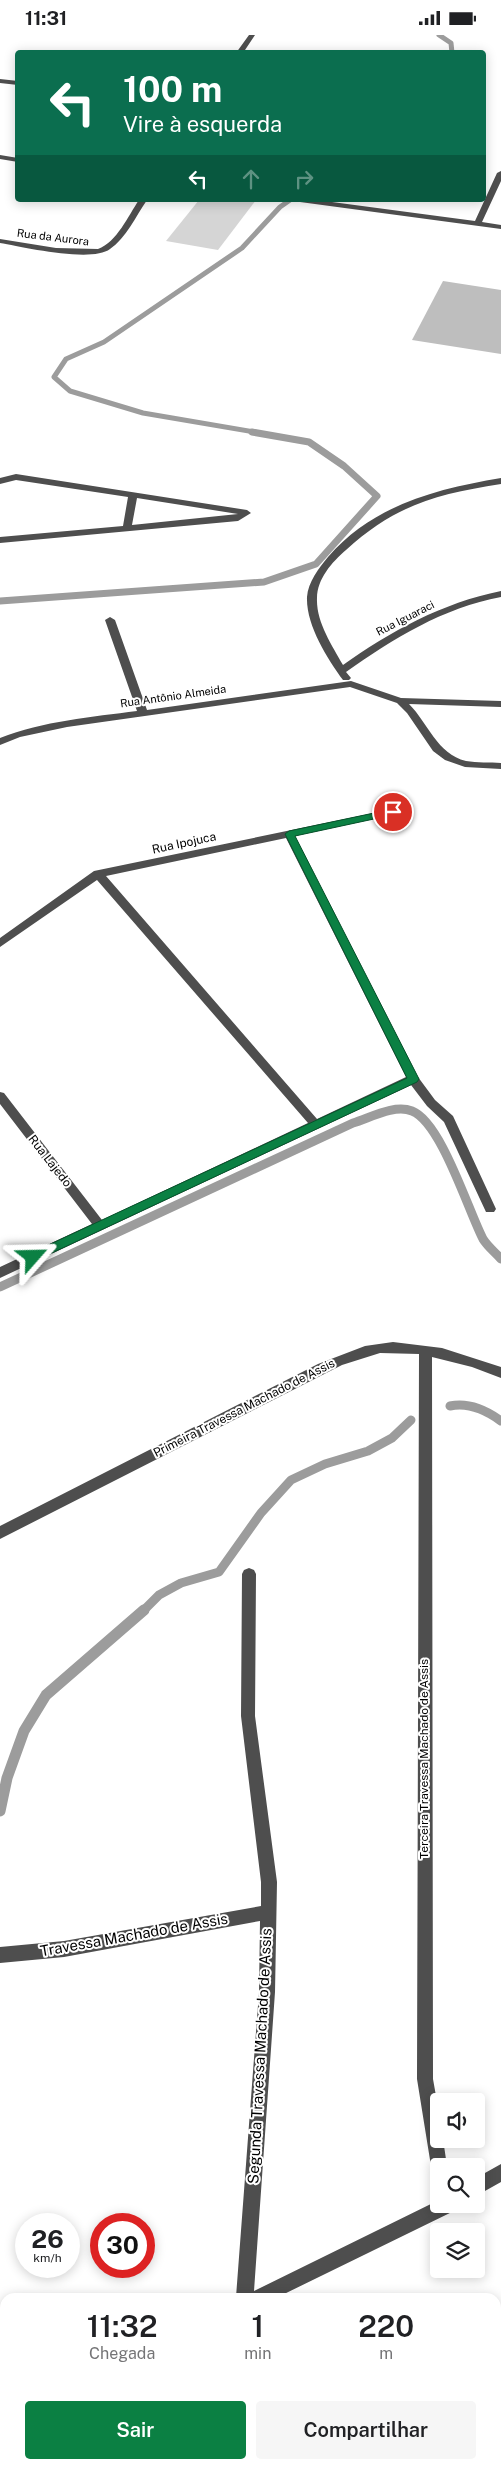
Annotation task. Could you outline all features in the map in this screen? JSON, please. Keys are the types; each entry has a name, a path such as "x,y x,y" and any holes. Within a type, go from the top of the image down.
{"street":[{"path":"241,50 252,35"},
{"path":"0,81 15,83"},
{"path":"0,157 15,160"},
{"path":"477,224 501,173"},
{"name":"Rua da Aurora","path":"0,241 79,253 103,251 111,244 142,202"},
{"path":"315,202 501,227"},
{"path":"0,481 16,477 246,513 238,518 0,539"},
{"path":"501,481 446,491 399,506 369,524 332,557 313,589 312,599 318,623 341,671 351,684 400,701 501,705"},
{"path":"127,528 133,495"},
{"name":"Rua Iguaraci","path":"341,671 381,643 416,624 464,603 501,594"},
{"path":"110,620 143,713"},
{"name":"Rua Antônio Almeida","path":"0,742 17,735 67,724 351,684"},
{"path":"400,701 410,711 430,741 442,753 465,764 501,766"},
{"name":"Rua Ipojuca","path":"0,943 98,874 393,812"},
{"path":"289,834 413,1079 431,1103 449,1119 490,1209"},
{"path":"98,874 316,1125"},
{"path":"0,1273 413,1079"},
{"name":"Rua Lajedo","path":"0,1096 100,1226"},
{"name":"Primeira Travessa Machado de Assis","path":"0,1533 185,1437 341,1360 381,1347 424,1350 487,1366 501,1373"},
{"name":"Terceira Travessa Machado de Assis","path":"424,1350 425,2079 438,2158"},
{"name":"Segunda Travessa Machado de Assis","path":"245,2293 267,1991 269,1882 248,1716 250,1575"},
{"name":"Travessa Machado de Assis","path":"0,1955 64,1949 268,1912"},
{"path":"485,2182 501,2172"},
{"path":"268,2293 432,2213"}],"shaded area":[{"path":"197,202 254,202 218,250 166,241"}],"building":[{"path":"443,281 501,290 501,354 412,340"}],"waterway":[{"path":"439,35 451,43 452,50"},
{"path":"260,433 143,413 70,391 54,377 66,359 104,342 242,248 280,207 287,202"},
{"path":"0,601 264,582 316,564 377,496 344,466 309,442 252,432"},
{"path":"0,1287 353,1123 398,1109 412,1111 423,1118 433,1132 453,1168 483,1239 501,1259"},
{"path":"450,1406 471,1406 489,1413 501,1421"},
{"path":"144,1610 159,1595 181,1583 219,1572 261,1513 291,1480 325,1464 368,1451 392,1438 411,1420"},
{"path":"0,1811 7,1778 24,1731 46,1695 144,1610"}],"route":[{"path":"33,1257 413,1079 289,834 393,812"}]}
